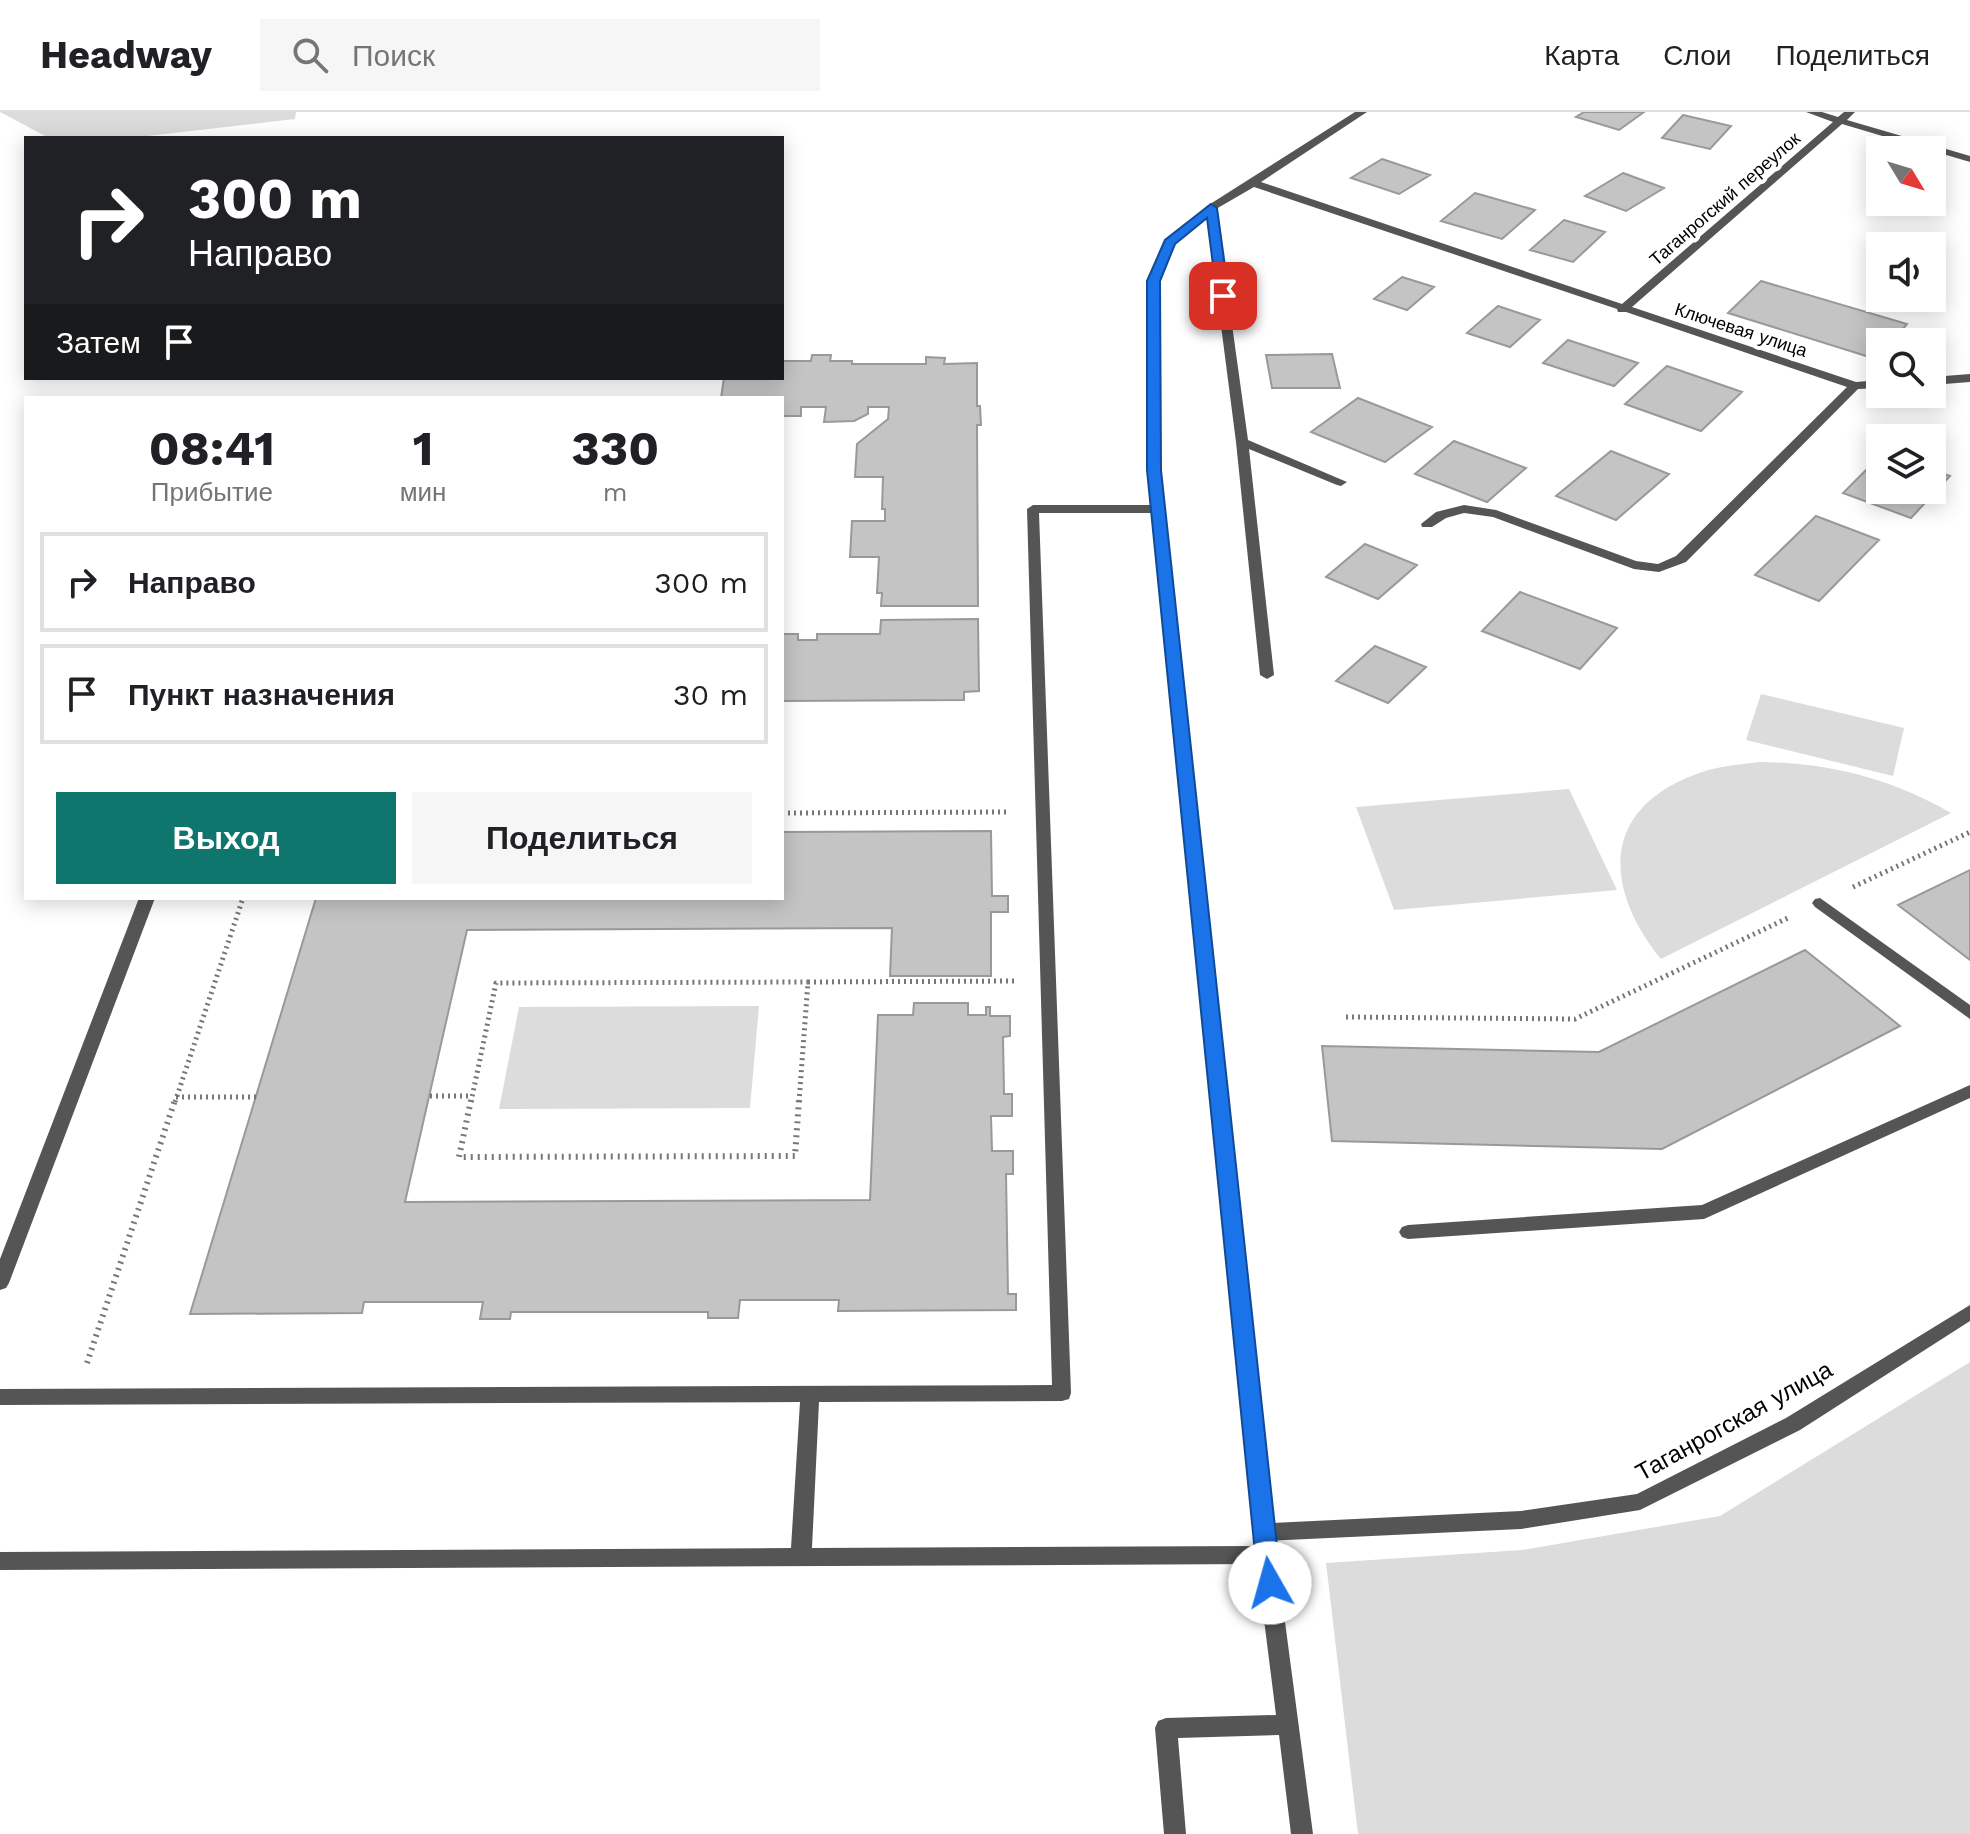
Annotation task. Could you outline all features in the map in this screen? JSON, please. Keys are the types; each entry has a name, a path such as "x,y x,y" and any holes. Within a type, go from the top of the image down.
{"street":[{"path":"1302,1834 1263,1532 1154,470 1153,281 1170,242 1211,208 1362,112"},
{"path":"1811,112 1845,116 1970,159"},
{"name":"Таганрогский переулок","path":"1622,310 1845,116"},
{"name":"Ключевая улица","path":"1253,183 1622,310 1855,386"},
{"path":"1211,208 1242,442 1267,675"},
{"path":"1946,380 1970,378"},
{"path":"1427,524 1441,515 1464,509 1496,514 1634,565 1659,568 1681,559 1855,386 1866,385"},
{"path":"1242,442 1341,482"},
{"path":"0,1397 1062,1393 1033,509 1158,509"},
{"path":"0,1283 146,900"},
{"path":"1820,903 1970,1013"},
{"path":"1408,1232 1704,1212 1970,1091"},
{"name":"Таганрогская улица","path":"1263,1532 1521,1520 1640,1502 1793,1424 1970,1312"},
{"path":"801,1558 810,1394"},
{"path":"0,1561 1266,1555"},
{"path":"1175,1834 1166,1728 1288,1725"}],"path":[{"path":"784,813 1043,812"},
{"path":"1346,1017 1575,1019 1970,832"},
{"path":"75,1397 242,900"},
{"path":"808,982 795,1156 459,1157 496,983 1048,981"},
{"path":"430,1096 472,1096"},
{"path":"176,1097 256,1097"}],"shaded area":[{"path":"0,112 296,112 295,119 147,136 45,136"},
{"path":"1761,694 1904,728 1893,776 1746,740"},
{"path":"1760,762 1811,765 1859,775 1905,790 1951,813 1661,959 1642,933 1629,906 1622,880 1621,855 1627,831 1641,809 1663,790 1710,770"},
{"path":"1569,789 1617,890 1394,910 1356,807"},
{"path":"759,1006 750,1108 499,1109 519,1007"},
{"path":"1970,1362 1970,1834 1358,1834 1326,1563 1522,1550 1720,1516"}],"building":[{"path":"1584,112 1644,112 1619,130 1576,117"},
{"path":"1683,115 1731,126 1710,149 1662,138"},
{"path":"1382,159 1430,175 1399,194 1351,178"},
{"path":"1623,173 1664,188 1626,211 1585,196"},
{"path":"1475,193 1535,210 1502,239 1441,221"},
{"path":"1564,220 1605,232 1573,262 1530,250"},
{"path":"1402,277 1434,287 1407,310 1374,299"},
{"path":"1761,281 1907,324 1904,328 1866,328 1866,356 1728,313"},
{"path":"1498,306 1540,320 1510,347 1467,333"},
{"path":"1568,340 1638,363 1614,386 1543,363"},
{"path":"1332,354 1340,388 1272,388 1266,355"},
{"path":"812,355 831,355 830,361 852,361 852,364 926,364 926,357 945,358 944,364 977,363 977,406 980,406 981,425 977,425 978,606 881,606 882,593 877,593 879,557 850,557 852,521 885,521 885,509 882,509 883,477 855,477 857,444 888,419 889,407 868,407 868,414 854,421 824,422 826,407 801,407 801,416 784,416 784,396 721,396 724,380 784,380 784,361 811,361"},
{"path":"1667,366 1742,392 1701,431 1625,404"},
{"path":"1358,398 1432,427 1385,462 1311,432"},
{"path":"1454,441 1526,468 1487,502 1415,474"},
{"path":"1611,451 1669,474 1616,520 1556,496"},
{"path":"1866,470 1866,501 1843,493"},
{"path":"1873,504 1924,504 1911,518"},
{"path":"1816,516 1879,540 1819,601 1755,575"},
{"path":"1365,544 1417,565 1378,599 1326,577"},
{"path":"1520,592 1617,628 1580,669 1482,631"},
{"path":"978,619 979,691 964,692 964,700 784,701 784,634 798,634 798,640 817,640 817,634 880,634 881,620"},
{"path":"1375,646 1426,667 1388,703 1336,681"},
{"path":"991,831 992,896 1008,896 1008,912 991,912 991,976 890,976 892,928 467,930 405,1202 870,1200 878,1015 913,1015 914,1003 968,1003 968,1015 986,1015 986,1007 990,1007 990,1016 1010,1016 1010,1036 1003,1037 1004,1094 1012,1094 1012,1116 991,1116 992,1151 1013,1151 1013,1174 1006,1174 1008,1294 1016,1294 1016,1310 838,1311 839,1300 740,1300 738,1318 708,1318 708,1312 511,1312 510,1319 480,1319 483,1302 364,1302 362,1313 190,1314 315,900 784,900 784,832"},
{"path":"1970,870 1970,960 1898,905"},
{"path":"1805,950 1900,1026 1662,1149 1332,1141 1322,1046 1599,1052"}],"route":[{"path":"1223,296 1211,208 1170,242 1153,281 1154,470 1270,1583"}]}
